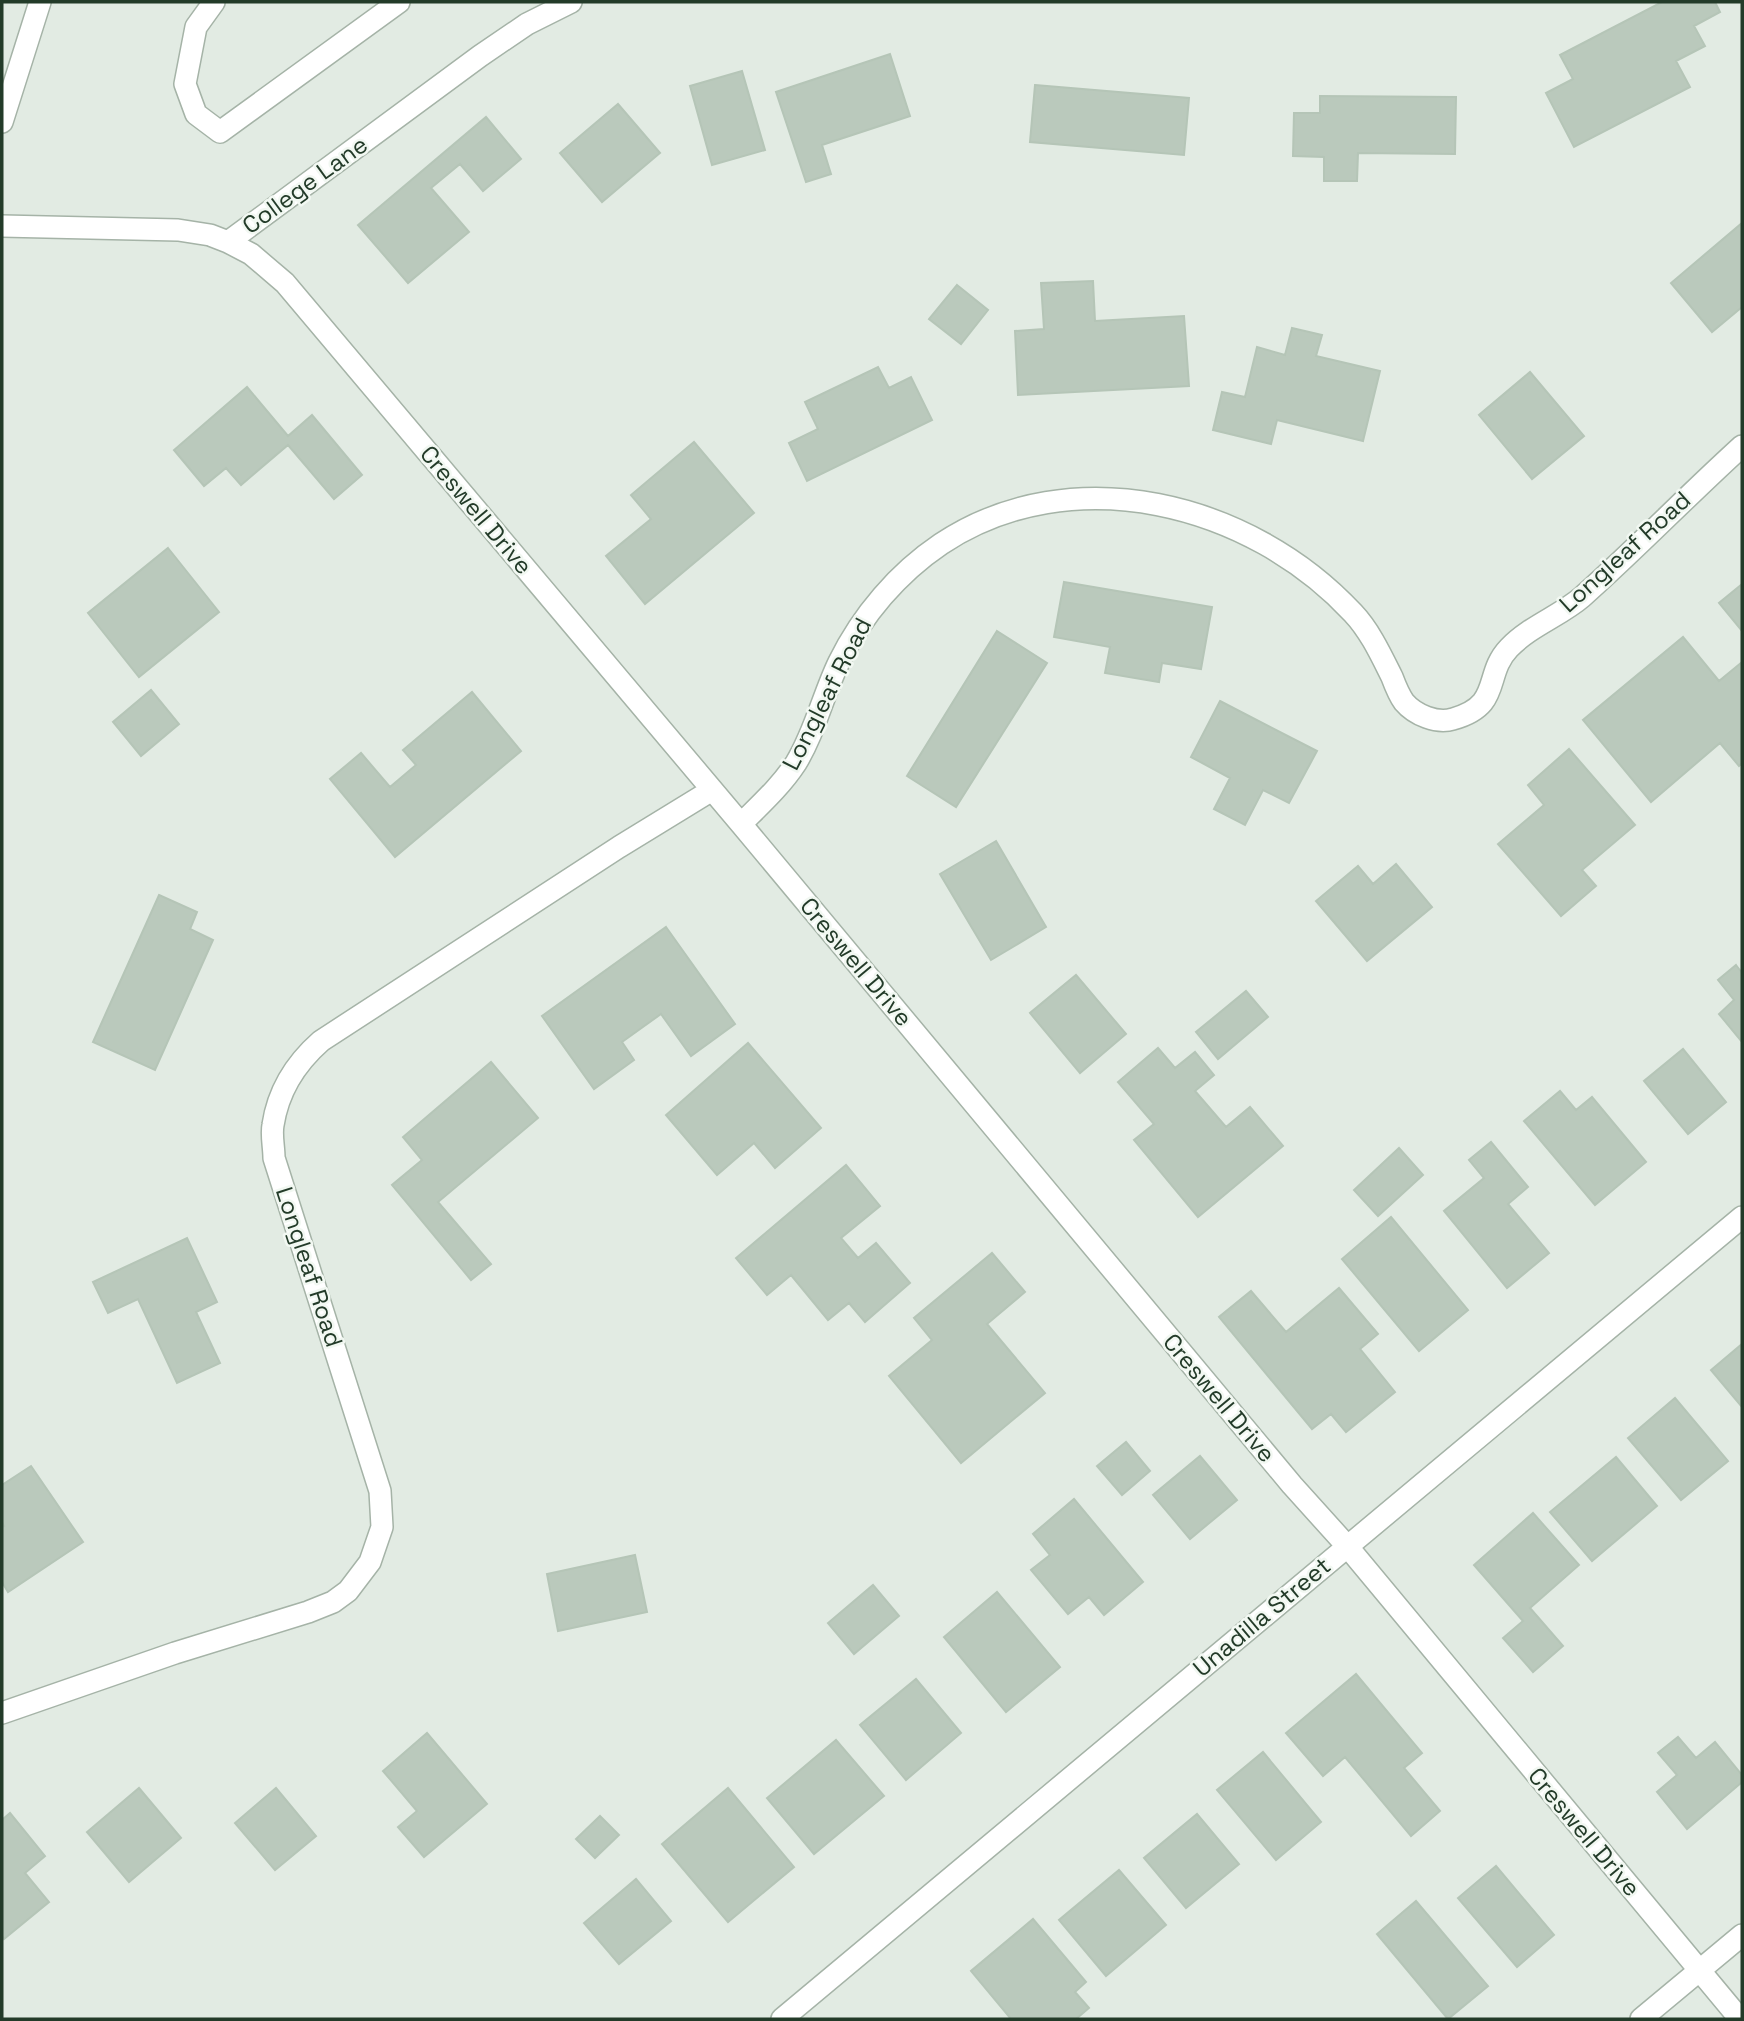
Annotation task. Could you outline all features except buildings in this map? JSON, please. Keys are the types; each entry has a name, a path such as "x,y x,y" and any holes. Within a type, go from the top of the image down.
{"street":[{"path":"2,122 40,2"},
{"path":"214,2 197,27 185,84 196,114 220,132 399,2"},
{"name":"College Lane","path":"2,226 178,230 210,235 228,242 480,56 527,24 571,2"},
{"name":"Creswell Drive","path":"228,242 251,254 285,283 741,824 1292,1485 1347,1546 1740,2019"},
{"name":"Longleaf Road","path":"741,824 794,766 808,741 839,662 871,609 891,585 939,546 965,530 1023,507 1089,497 1143,502 1210,518 1235,528 1283,553 1311,573 1355,614 1374,641 1404,701 1424,717 1449,721 1473,712 1483,703 1491,689 1500,660 1509,648 1579,600 1742,446"},
{"name":"Longleaf Road","path":"3,1711 308,1612 333,1602 348,1591 370,1562 382,1527 380,1491 274,1158 273,1126 283,1088 306,1054 321,1041 619,847 712,790"},
{"name":"Unadilla Street","path":"782,2019 1742,1217"},
{"path":"1641,2019 1742,1935"}]}
